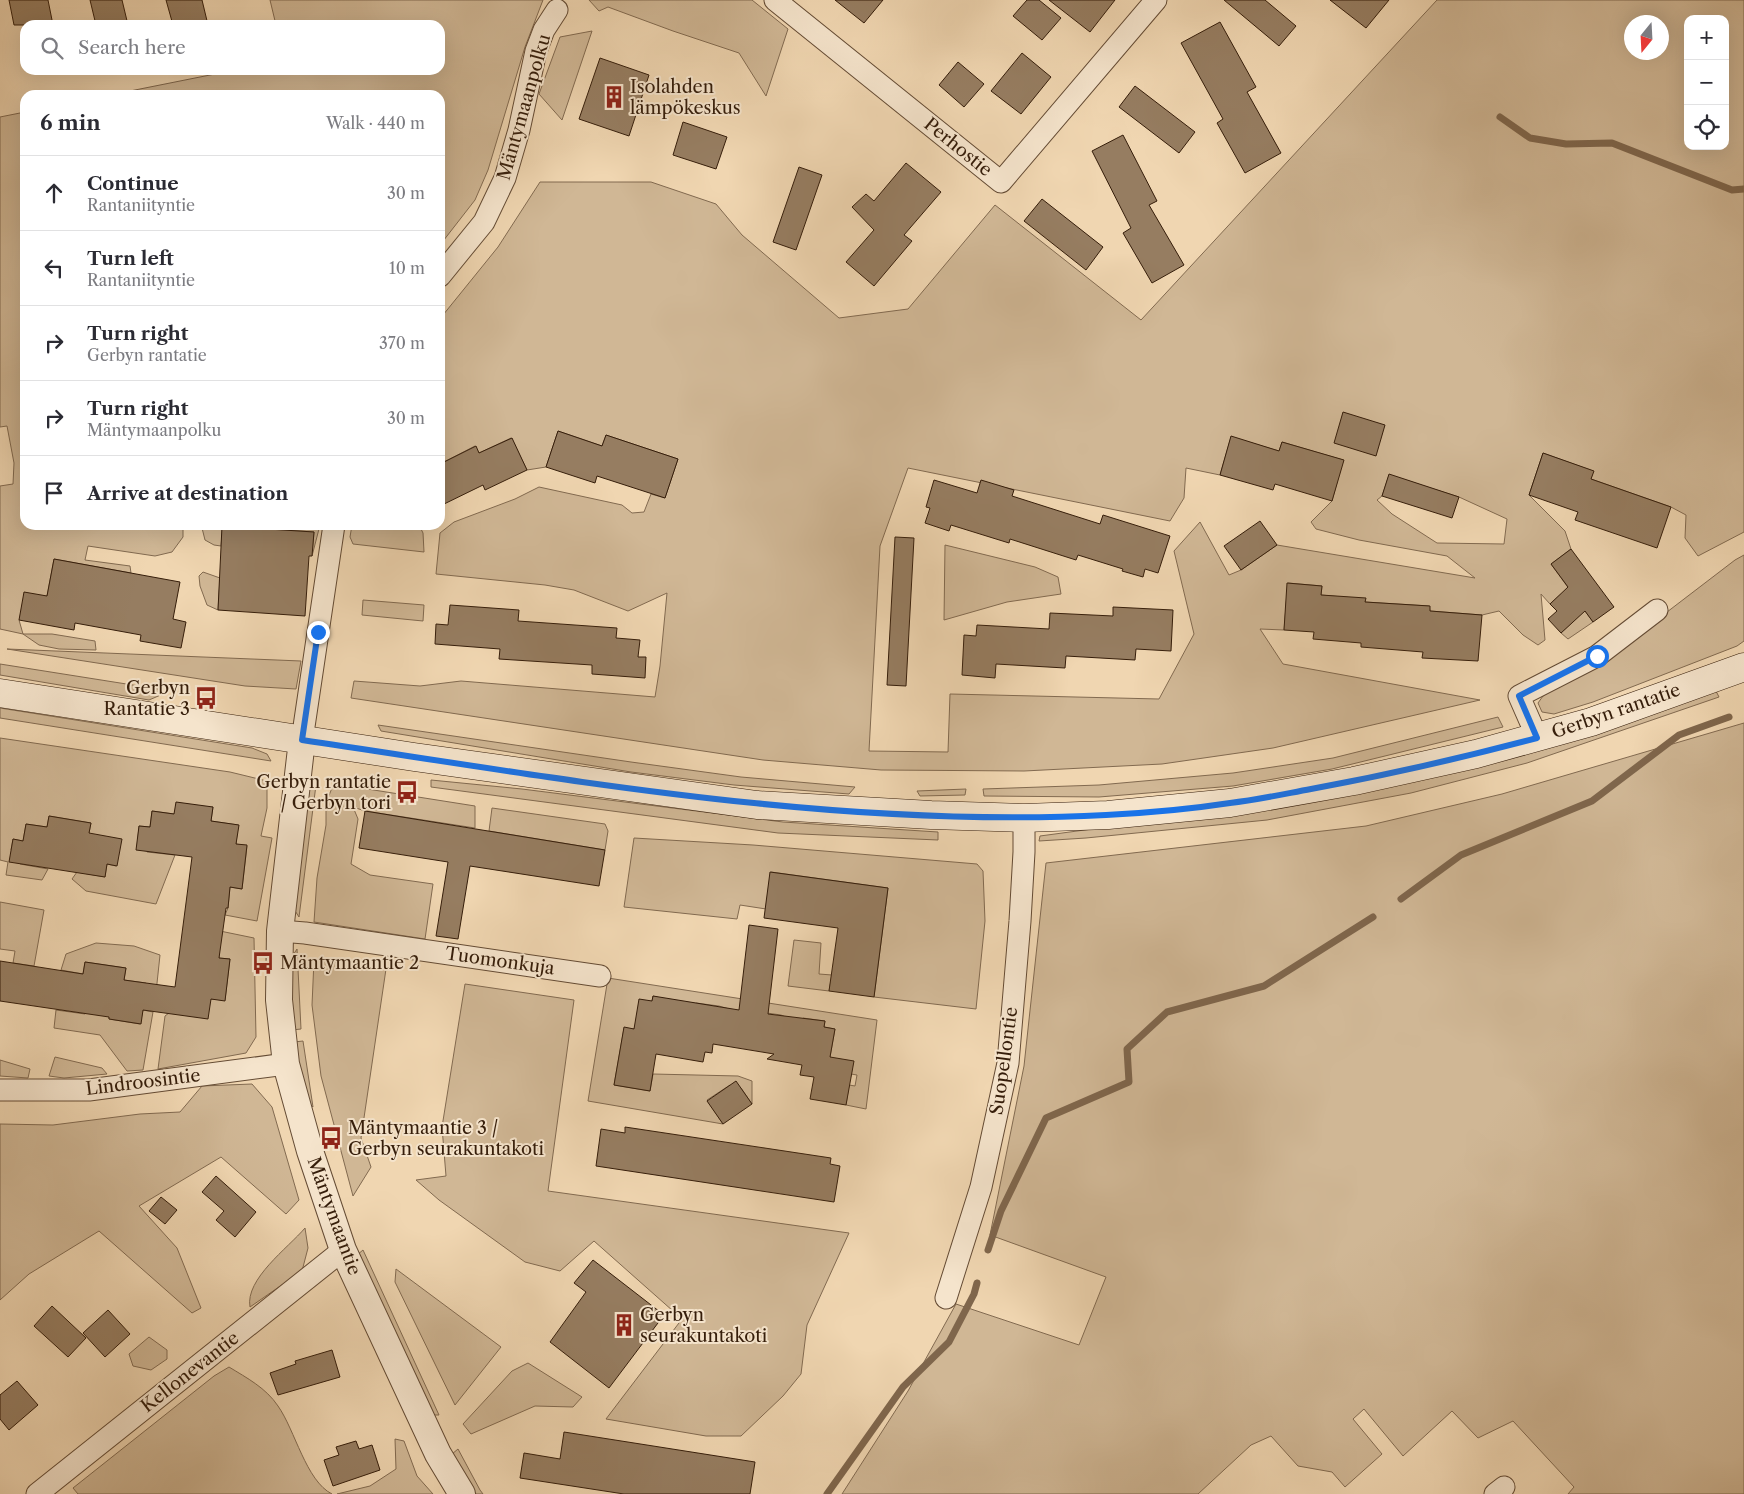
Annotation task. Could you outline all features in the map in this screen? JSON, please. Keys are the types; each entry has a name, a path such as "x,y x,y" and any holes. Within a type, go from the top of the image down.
{"main road":[{"name":"Gerbyn rantatie","path":"0,693 414,757 758,804 931,815 1024,818 1108,815 1230,803 1364,779 1476,754 1537,738 1591,722 1744,667"}],"street":[{"name":"Perhostie","path":"778,1 1002,182 1156,0"},
{"name":"Mäntymaanpolku","path":"445,270 484,222 505,178 519,130 536,51 544,30 557,10"},
{"path":"302,740 333,530"},
{"path":"1537,738 1519,696 1597,656 1657,610"},
{"name":"Mäntymaantie","path":"302,740 280,931 279,1000 286,1064 310,1151 343,1250 438,1454 462,1494"},
{"name":"Suopellontie","path":"946,1298 981,1187 1008,1063 1020,921 1024,818"},
{"name":"Tuomonkuja","path":"280,931 305,933 600,976"},
{"name":"Lindroosintie","path":"0,1090 89,1090 286,1064"},
{"name":"Kellonevantie","path":"37,1494 343,1250"}],"shaded area":[{"path":"270,0 543,0 525,47 488,170 475,200 445,239 445,90 135,90 210,75 445,75 445,20 275,20"},
{"path":"589,0 752,0 788,29 766,96 739,53 608,7 599,11"},
{"path":"1437,0 1744,0 1744,532 1698,556 1685,538 1686,515 1671,507 1591,479 1593,471 1543,453 1529,495 1565,531 1571,549 1551,564 1593,622 1568,639 1561,633 1580,615 1561,594 1550,604 1541,594 1545,640 1538,645 1523,635 1499,611 1482,615 1430,611 1429,606 1365,602 1365,599 1321,595 1322,586 1288,583 1284,630 1260,629 1283,664 1480,700 1273,748 1162,764 1024,771 881,770 763,760 351,698 354,681 420,686 461,681 655,697 667,593 628,611 574,590 545,585 436,574 440,533 454,522 515,499 539,487 622,505 632,513 644,512 651,494 665,498 678,459 606,435 602,446 558,431 546,467 527,470 511,438 479,453 475,446 445,461 445,313 498,247 540,182 651,182 716,204 742,235 839,318 908,309 995,205 1141,320","holes":["1231,437 1279,451 1282,442 1343,460 1332,501 1311,522 1316,529 1359,540 1447,556 1475,578 1277,545 1241,570 1229,575 1200,522 1174,551 1194,634 1159,699 950,694 948,752 869,751 880,546 908,468 1170,521 1184,498 1186,468 1220,475","1389,475 1459,497 1507,519 1504,544 1437,543 1392,514 1377,500 1382,496"]},
{"path":"592,31 562,120 539,94 560,37"},
{"path":"20,113 20,530 183,530 183,537 172,552 155,556 88,546 85,560 130,566 131,573 54,559 47,596 19,620 23,634 0,629 0,486 13,484 14,463 7,426 0,427 0,117"},
{"path":"202,530 223,530 221,546 214,545 205,540"},
{"path":"284,530 319,530 312,556 314,532"},
{"path":"351,530 422,530 424,552 353,544 350,537"},
{"path":"945,545 1035,567 1058,577 1061,594 1007,602 944,620"},
{"path":"1744,555 1744,641 1737,646 1593,702 1554,714 1542,712 1538,703 1543,696 1620,648"},
{"path":"203,572 220,578 218,610 207,605 200,586 199,576"},
{"path":"363,600 424,605 423,621 362,615"},
{"path":"23,634 52,634 95,641 96,650 59,649 39,645"},
{"path":"7,649 301,661 296,689 245,686"},
{"path":"0,664 158,689 163,694 149,700 0,675"},
{"path":"1715,689 1719,697 1527,763 1411,793 1267,820 1039,841 1040,836 1092,829"},
{"path":"0,708 252,748 267,754 271,761 0,718"},
{"path":"1498,717 1503,727 1332,769 1233,786 1099,797 984,796 983,789 1099,785 1233,773 1333,758"},
{"path":"1744,723 1744,1494 1568,1494 1574,1487 1513,1421 1478,1438 1452,1411 1403,1456 1364,1409 1353,1419 1382,1454 1345,1487 1332,1472 1298,1466 1271,1436 1251,1445 1198,1494 842,1494 908,1391 956,1304 1079,1345 1106,1277 990,1235 1024,1066 1046,863 1366,826 1502,794"},
{"path":"378,725 741,777 855,787 849,794 734,785 631,772 381,731"},
{"path":"0,738 230,772 267,781 267,808 261,836 272,838 257,921 225,915 228,908 230,887 242,889 247,846 236,844 238,825 211,821 213,807 174,814 152,811 150,827 139,826 138,837 148,839 147,852 175,855 156,904 86,891 72,879 77,872 105,877 107,864 116,866 89,833 91,823 49,816 47,827 26,824 23,841 13,839 11,850 21,852 20,864 48,869 42,880 6,875 8,862 0,860"},
{"path":"431,780 522,789 783,822 938,832 938,840 778,833 431,787"},
{"path":"308,784 316,785 299,917 292,906"},
{"path":"342,785 475,806 475,828 365,811 353,807 358,819 351,864 370,875 433,884 425,939 314,922 317,878 326,825 326,803 332,788"},
{"path":"966,789 965,795 920,796 917,791"},
{"path":"492,808 605,824 608,831 605,850 489,831"},
{"path":"634,838 753,845 977,864 983,871 985,921 976,1009 874,997 888,888 771,872 766,909 740,905 737,919 624,907"},
{"path":"0,902 44,910 34,966 13,963 15,951 0,949"},
{"path":"220,931 254,938 256,1037 246,1053 158,1069 165,1016 211,999 225,1000 230,959 219,958"},
{"path":"794,940 821,943 819,974 832,975 829,991 788,986"},
{"path":"96,943 134,946 160,955 155,1002 146,983 124,980 126,968 85,962 83,974 61,970 66,954"},
{"path":"297,949 301,1029 292,1030 289,961"},
{"path":"314,960 386,969 361,1138 371,1167 353,1196 321,1076 312,1005"},
{"path":"608,978 877,1020 866,1109 846,1105 849,1085 855,1086 857,1075 851,1074 830,1057 835,1029 824,1027 825,1021 803,1018 802,1024 781,1015 760,1012 759,1018 719,1006 696,1003 694,1007 653,996 652,1001 634,1029 624,1028 614,1085 650,1091 653,1074 738,1076 752,1081 752,1104 741,1088 735,1092 730,1085 707,1100 723,1124 588,1101"},
{"path":"465,984 574,1000 548,1191 849,1233 807,1325 801,1374 783,1396 741,1436 706,1436 606,1419 682,1319 594,1241 560,1271 525,1262 439,1200 416,1180 446,1176 442,1127"},
{"path":"87,1003 110,1007 109,1019 140,1024 143,1010 153,1012 143,1070 127,1071 100,1035 54,1028 56,1010 85,1014"},
{"path":"303,1041 313,1107 305,1099 294,1042"},
{"path":"55,1057 102,1068 107,1074 64,1078 49,1076"},
{"path":"0,1060 30,1069 28,1078 0,1076"},
{"path":"252,1084 272,1107 299,1200 286,1214 221,1157 139,1206 177,1248 201,1308 192,1313 99,1231 29,1274 0,1300 0,1124 53,1125 140,1114 180,1112 202,1086"},
{"path":"305,1228 308,1248 302,1271 250,1307 250,1296 261,1275 269,1264"},
{"path":"363,1250 439,1415 431,1415 357,1255"},
{"path":"396,1269 501,1347 455,1405 395,1282"},
{"path":"149,1337 167,1350 167,1359 151,1370 133,1366 129,1354"},
{"path":"528,1363 582,1397 573,1407 535,1406 471,1434 463,1424 512,1371"},
{"path":"229,1367 256,1384 278,1406 308,1467 323,1487 332,1494 78,1494 73,1488 214,1376"},
{"path":"395,1439 404,1441 417,1476 433,1494 337,1494 370,1486 396,1469"},
{"path":"458,1449 483,1494 476,1494 452,1454"}],"building":[{"path":"9,0 48,0 52,20 20,20 20,25 14,25"},
{"path":"90,0 122,0 127,20 95,20"},
{"path":"166,0 202,0 207,20 172,20"},
{"path":"835,0 883,0 864,23"},
{"path":"1027,0 1039,0 1061,18 1042,40 1013,16"},
{"path":"1049,0 1115,0 1090,32"},
{"path":"1224,0 1265,0 1296,26 1279,46"},
{"path":"1330,0 1389,0 1366,28"},
{"path":"1220,22 1256,87 1247,92 1281,153 1245,173 1217,123 1223,119 1181,43"},
{"path":"1022,53 1051,77 1021,114 991,91"},
{"name":"Isolahden lämpökeskus","path":"600,58 649,75 629,136 579,119"},
{"path":"958,62 984,84 964,107 939,85"},
{"path":"1135,86 1195,132 1179,153 1119,107"},
{"path":"683,122 727,137 716,169 673,155"},
{"path":"1123,135 1157,201 1149,205 1184,265 1152,283 1123,233 1131,228 1092,151"},
{"path":"906,163 941,192 904,235 912,241 874,286 846,262 874,230 852,207 866,194 874,201"},
{"path":"799,167 822,175 796,250 773,242"},
{"path":"1042,199 1103,247 1086,270 1024,221"},
{"path":"1343,412 1385,425 1376,456 1334,443"},
{"path":"558,431 602,446 606,435 678,459 665,498 597,476 595,483 546,467"},
{"path":"1231,436 1279,451 1282,442 1344,460 1332,501 1275,484 1273,490 1220,475"},
{"path":"512,438 527,470 485,490 483,485 445,504 445,462 476,446 479,453"},
{"path":"1543,453 1594,471 1591,479 1671,507 1657,548 1575,520 1578,512 1529,495"},
{"path":"1389,474 1459,497 1452,518 1382,496"},
{"path":"934,480 977,493 981,480 1014,490 1012,496 1100,524 1103,515 1170,536 1158,573 1145,569 1143,577 1078,555 1076,560 1010,539 1009,543 951,525 949,531 925,523 930,508 926,507"},
{"path":"1260,521 1277,545 1241,570 1224,546"},
{"path":"222,530 314,532 312,556 309,556 305,616 218,610"},
{"path":"895,537 914,538 906,686 887,685"},
{"path":"1571,549 1614,607 1593,622 1585,611 1561,633 1548,619 1557,611 1550,604 1568,587 1551,564"},
{"path":"54,559 180,582 173,619 186,622 181,648 140,641 141,635 75,623 74,630 19,620 24,592 47,596"},
{"path":"1287,583 1322,586 1321,595 1366,598 1365,602 1430,606 1430,611 1482,615 1478,661 1422,658 1423,652 1361,647 1361,643 1313,639 1314,632 1284,630"},
{"path":"450,605 519,610 518,621 617,628 616,638 640,640 638,657 646,657 645,678 592,674 592,665 499,659 500,649 435,644 436,624 448,625"},
{"path":"1113,607 1173,610 1171,651 1136,649 1135,660 1066,656 1065,668 996,664 995,678 962,675 964,635 976,636 977,625 1049,629 1050,613 1113,616"},
{"path":"176,802 213,807 211,821 239,825 236,844 247,845 242,889 230,887 228,908 226,908 219,958 230,959 225,1001 211,999 208,1019 143,1010 141,1024 109,1019 109,1017 0,1001 0,961 83,974 85,962 126,968 124,980 175,987 192,857 136,850 139,826 150,827 152,811 174,814"},
{"path":"365,811 605,850 599,886 470,866 458,939 436,936 448,862 359,848"},
{"path":"49,816 91,823 89,833 122,839 117,866 107,864 105,877 9,862 13,839 23,841 26,824 47,827"},
{"path":"770,872 888,888 874,997 829,991 838,928 764,918"},
{"path":"749,925 778,929 768,1014 825,1021 824,1027 835,1029 830,1057 854,1061 846,1105 810,1099 814,1077 800,1075 802,1065 767,1059 774,1054 713,1044 712,1053 705,1052 703,1062 656,1054 650,1091 614,1085 624,1027 634,1029 639,999 652,1001 653,996 739,1010"},
{"path":"736,1081 752,1104 723,1124 707,1101"},
{"path":"625,1127 831,1158 830,1164 840,1166 834,1202 596,1166 601,1129 625,1133"},
{"path":"216,1176 256,1212 235,1237 216,1220 224,1211 202,1192"},
{"path":"161,1197 177,1210 165,1224 149,1211"},
{"name":"Gerbyn seurakuntakoti","path":"593,1260 664,1315 609,1388 550,1342 586,1292 574,1283"},
{"path":"52,1306 86,1338 68,1357 34,1326"},
{"path":"108,1310 130,1334 105,1357 83,1333"},
{"path":"332,1350 340,1377 278,1395 270,1373 296,1364 295,1361"},
{"path":"17,1381 38,1405 9,1430 0,1419 0,1395"},
{"path":"564,1432 755,1462 750,1494 624,1494 520,1478 524,1453 560,1459"},
{"path":"356,1441 359,1449 372,1445 380,1470 333,1486 324,1460 339,1455 336,1447"}],"waterway":[{"path":"1500,117 1530,138 1566,144 1612,143 1732,190 1744,189"},
{"path":"1401,899 1461,855 1592,801 1679,735 1729,717"},
{"path":"988,1250 1001,1211 1046,1118 1129,1082 1127,1049 1167,1012 1264,986 1373,917"},
{"path":"827,1494 903,1387 949,1342 974,1294 977,1283"}],"place":[{"name":"Isolahden lämpökeskus","path":"614,97"},
{"name":"Gerbyn Rantatie 3","path":"206,698"},
{"name":"Gerbyn rantatie / Gerbyn tori","path":"407,792"},
{"name":"Mäntymaantie 2","path":"263,963"},
{"name":"Mäntymaantie 3 / Gerbyn seurakuntakoti","path":"331,1138"},
{"name":"Gerbyn seurakuntakoti","path":"624,1325"}],"route":[{"path":"318,632 302,740 631,788 758,804 931,815 1024,818 1108,815 1230,803 1354,781 1476,754 1537,738 1519,696 1597,656"}]}
